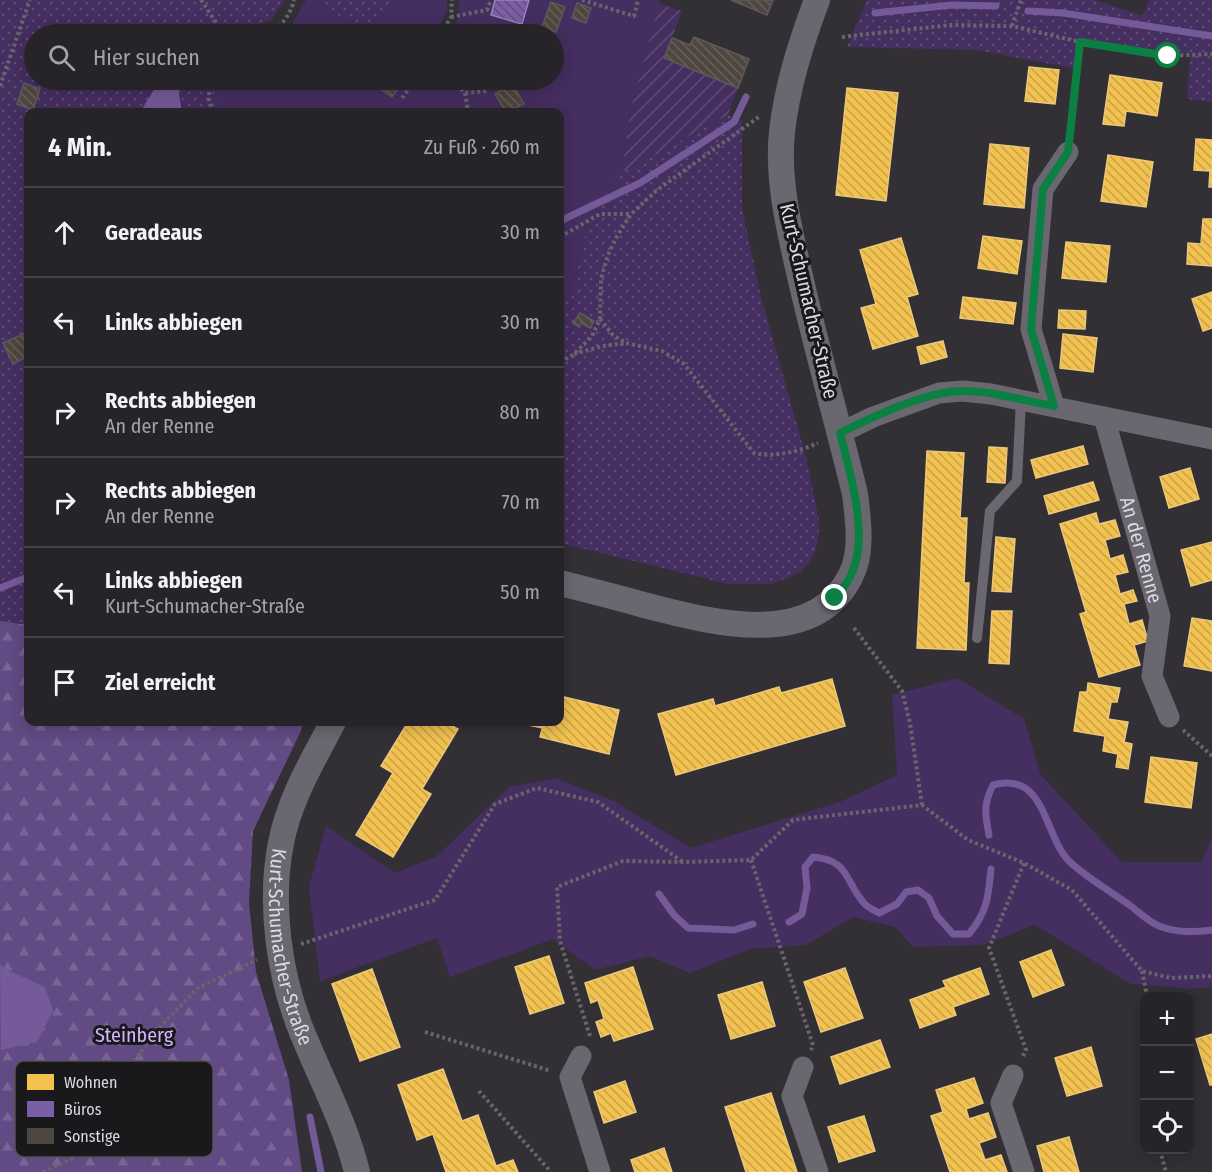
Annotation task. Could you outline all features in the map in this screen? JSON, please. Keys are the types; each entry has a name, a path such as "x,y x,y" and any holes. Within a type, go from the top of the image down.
{"street":[{"name":"Kurt-Schumacher-Straße","path":"564,584 706,621 771,625 804,619 824,608 835,598 852,574 859,525 855,494 792,239 782,167 782,134 787,97 797,55 817,0"},
{"path":"1054,406 1031,329 1043,189 1068,152"},
{"path":"840,433 873,417 939,393 963,391 1054,406 1212,439"},
{"name":"An der Renne","path":"1104,417 1160,616 1152,676 1169,717"},
{"name":"Kurt-Schumacher-Straße","path":"331,726 297,792 281,843 277,898 269,956 288,993 350,1145 357,1172"},
{"path":"581,1056 570,1077 600,1172"},
{"path":"804,1067 792,1096 818,1172"},
{"path":"1013,1075 1000,1103 1024,1172"}],"lane":[{"path":"977,638 990,511 1017,481 1022,400"}],"path":[{"path":"0,86 30,0"},
{"path":"201,0 216,24"},
{"path":"281,24 292,9 294,0"},
{"path":"447,24 451,17 452,0"},
{"path":"451,17 488,10 490,0"},
{"path":"582,0 595,2 634,16 638,0"},
{"path":"1012,26 1021,0"},
{"path":"842,37 950,25 1012,26 1080,42 1168,56 1212,54"},
{"path":"1068,152 1080,42"},
{"path":"209,90 211,108"},
{"path":"402,98 408,90"},
{"path":"462,90 465,93 467,108"},
{"path":"465,93 488,91"},
{"path":"573,355 592,336 600,319 601,279 616,238 631,214 656,191 747,124"},
{"path":"564,235 600,214 631,214"},
{"path":"600,319 613,335 626,343 662,351 684,364 754,453 766,456 808,447 840,433"},
{"path":"564,360 603,346 626,343"},
{"path":"854,628 902,691 910,723 922,806"},
{"path":"1169,717 1212,756"},
{"path":"134,1061 155,1032 198,988 269,956 435,900 495,804 537,788 598,802 684,862"},
{"path":"581,1056 590,1036 560,941 556,887 623,861 751,860 793,820 922,806 968,840 1024,863 1072,890 1142,971 1146,992"},
{"path":"751,860 813,1045 804,1067"},
{"path":"1013,1075 1026,1050 989,948 1024,863"},
{"path":"1142,971 1171,978 1212,976"},
{"path":"426,1032 570,1077"},
{"path":"478,1091 551,1172"},
{"path":"1161,1154 1166,1172"},
{"path":"44,1172 74,1157"}],"shaded area":[{"path":"0,0 284,0 270,21 261,24 24,24 24,90 217,90 220,108 24,108 24,624 0,621"},
{"path":"306,0 315,0 351,24 292,24"},
{"path":"315,0 396,0 375,24 351,24"},
{"path":"396,0 447,0 447,11 440,24 375,24"},
{"path":"459,0 660,0 630,112 622,172 585,237 573,287 564,299 564,108 217,108 215,90 564,90 564,24 455,24 459,16"},
{"path":"867,0 1094,0 1143,16 1149,0 1212,0 1212,102 1187,99 1190,55 1168,56 1081,42 1077,69 977,50 847,47"},
{"path":"659,3 682,11 664,59 738,88 728,115 622,172 630,112"},
{"path":"154,90 180,90 181,108 143,108"},
{"path":"728,115 742,121 742,208 761,297 806,457 819,519 816,550 811,560 801,572 772,584 728,584 564,544 564,299 573,287 585,237 622,172"},
{"path":"957,678 1024,719 1040,774 1122,862 1201,862 1212,837 1212,987 1192,989 1131,984 1035,925 982,945 913,947 895,927 853,917 806,945 751,949 689,973 650,956 595,970 553,939 450,977 437,938 320,981 309,887 326,826 395,873 437,856 509,787 556,778 614,801 691,848 842,801 897,775 892,695"},
{"path":"0,964 7,970 45,987 53,1011 37,1042 1,1050"}],"green space":[{"name":"Steinberg","path":"0,384 24,416 24,726 302,726 253,831 249,903 256,972 289,1080 302,1172 0,1172"}],"building: Wohnen":[{"path":"1029,67 1059,70 1055,104 1025,101"},
{"path":"1110,75 1162,83 1157,116 1126,111 1124,126 1103,124"},
{"path":"847,88 898,93 886,201 836,195"},
{"path":"1196,139 1212,140 1212,187 1209,187 1210,171 1194,170"},
{"path":"990,144 1029,148 1024,208 984,204"},
{"path":"1108,155 1153,162 1146,207 1101,201"},
{"path":"1203,219 1212,219 1212,266 1187,264 1188,243 1201,244"},
{"path":"983,236 1022,241 1017,274 978,268"},
{"path":"901,238 918,294 907,297 918,336 873,349 861,308 876,304 860,250"},
{"path":"1066,242 1110,246 1106,282 1062,278"},
{"path":"1212,292 1212,328 1203,331 1192,299"},
{"path":"963,297 1016,303 1013,324 960,318"},
{"path":"1059,310 1086,311 1085,329 1058,328"},
{"path":"1063,334 1097,338 1093,372 1060,368"},
{"path":"943,341 947,357 921,364 917,347"},
{"path":"1083,446 1088,464 1036,478 1031,460"},
{"path":"989,447 1007,448 1005,483 987,482"},
{"path":"927,451 964,453 960,518 967,518 964,583 969,583 966,650 917,648"},
{"path":"1190,468 1199,499 1169,508 1160,477"},
{"path":"1093,482 1099,500 1049,514 1044,496"},
{"path":"1096,513 1099,524 1115,520 1120,536 1105,540 1110,559 1123,555 1128,572 1115,575 1120,594 1133,590 1137,601 1124,604 1129,624 1142,620 1148,641 1134,645 1140,665 1099,677 1080,614 1086,612 1060,524"},
{"path":"996,537 1015,539 1011,592 992,591"},
{"path":"1212,542 1212,580 1191,586 1181,550"},
{"path":"992,611 1012,611 1009,664 989,663"},
{"path":"1192,618 1212,621 1212,671 1184,666"},
{"path":"832,679 845,726 676,775 658,714 713,699 715,706 779,687 781,693"},
{"path":"1088,683 1120,688 1117,702 1111,702 1108,719 1128,722 1124,742 1132,744 1128,769 1116,767 1118,754 1103,751 1105,736 1074,731 1080,692 1087,692"},
{"path":"564,697 619,710 609,754 540,737 543,726 564,726"},
{"path":"406,726 452,726 458,729 422,789 431,794 393,857 356,835 393,773 381,766"},
{"path":"1151,757 1197,763 1191,808 1145,802"},
{"path":"1051,950 1064,985 1033,997 1020,962"},
{"path":"549,956 564,1003 530,1014 515,967"},
{"path":"633,967 653,1029 614,1041 611,1033 601,1037 596,1022 604,1019 598,1000 591,1003 585,983"},
{"path":"845,968 863,1018 821,1032 804,982"},
{"path":"980,968 989,994 953,1007 956,1015 920,1028 910,1000 946,987 943,981"},
{"path":"372,969 400,1047 360,1061 332,984"},
{"path":"762,982 775,1026 731,1039 718,995"},
{"path":"1212,1034 1212,1085 1210,1085 1196,1039"},
{"path":"880,1040 890,1067 840,1084 831,1057"},
{"path":"1091,1047 1102,1086 1067,1096 1055,1058"},
{"path":"443,1069 462,1121 478,1115 496,1166 513,1160 518,1172 446,1172 433,1134 417,1140 398,1085"},
{"path":"974,1078 983,1103 966,1109 969,1119 988,1113 996,1137 979,1143 985,1160 1001,1155 1007,1172 950,1172 931,1116 943,1112 936,1090"},
{"path":"625,1081 636,1112 604,1123 594,1092"},
{"path":"771,1093 797,1172 746,1172 725,1107"},
{"path":"864,1116 875,1151 839,1162 828,1127"},
{"path":"1069,1137 1079,1172 1044,1172 1037,1146"},
{"path":"664,1148 672,1172 635,1172 631,1160"}],"building: Büros":[{"path":"495,0 529,0 522,24 491,15"}],"building: Sonstige":[{"path":"731,0 773,0 767,15"},
{"path":"551,2 565,7 559,24 543,24"},
{"path":"577,3 591,8 586,23 572,18"},
{"path":"694,37 749,59 738,88 664,58 672,38 690,45"},
{"path":"24,83 24,90 40,90 34,108 17,104"},
{"path":"382,90 397,90 392,97"},
{"path":"501,90 516,90 524,104 515,108 504,108 495,94"},
{"path":"580,313 594,321 590,328 581,323 579,327 573,323"},
{"path":"24,333 24,358 13,364 3,343"}],"waterway":[{"path":"875,13 952,5 996,6"},
{"path":"1028,11 1063,13 1212,36"},
{"path":"564,219 640,183 734,122 746,97"},
{"path":"0,588 24,579"},
{"path":"989,835 986,810 993,785 1010,783 1024,787 1041,808 1060,849 1082,872 1158,925 1181,931 1212,930"},
{"path":"789,922 802,914 807,888 805,867 813,857 825,859 840,866 864,904 879,913 897,904 906,892 918,890 929,898 937,916 953,934 969,934 980,918 986,903 991,869"},
{"path":"659,894 674,915 688,928 734,930 753,924"},
{"path":"310,1117 321,1172"}],"route":[{"path":"835,598 852,574 859,525 855,494 840,433 873,417 939,393 963,391 991,394 1054,406 1031,329 1043,189 1068,152 1080,42 1168,56"}]}
